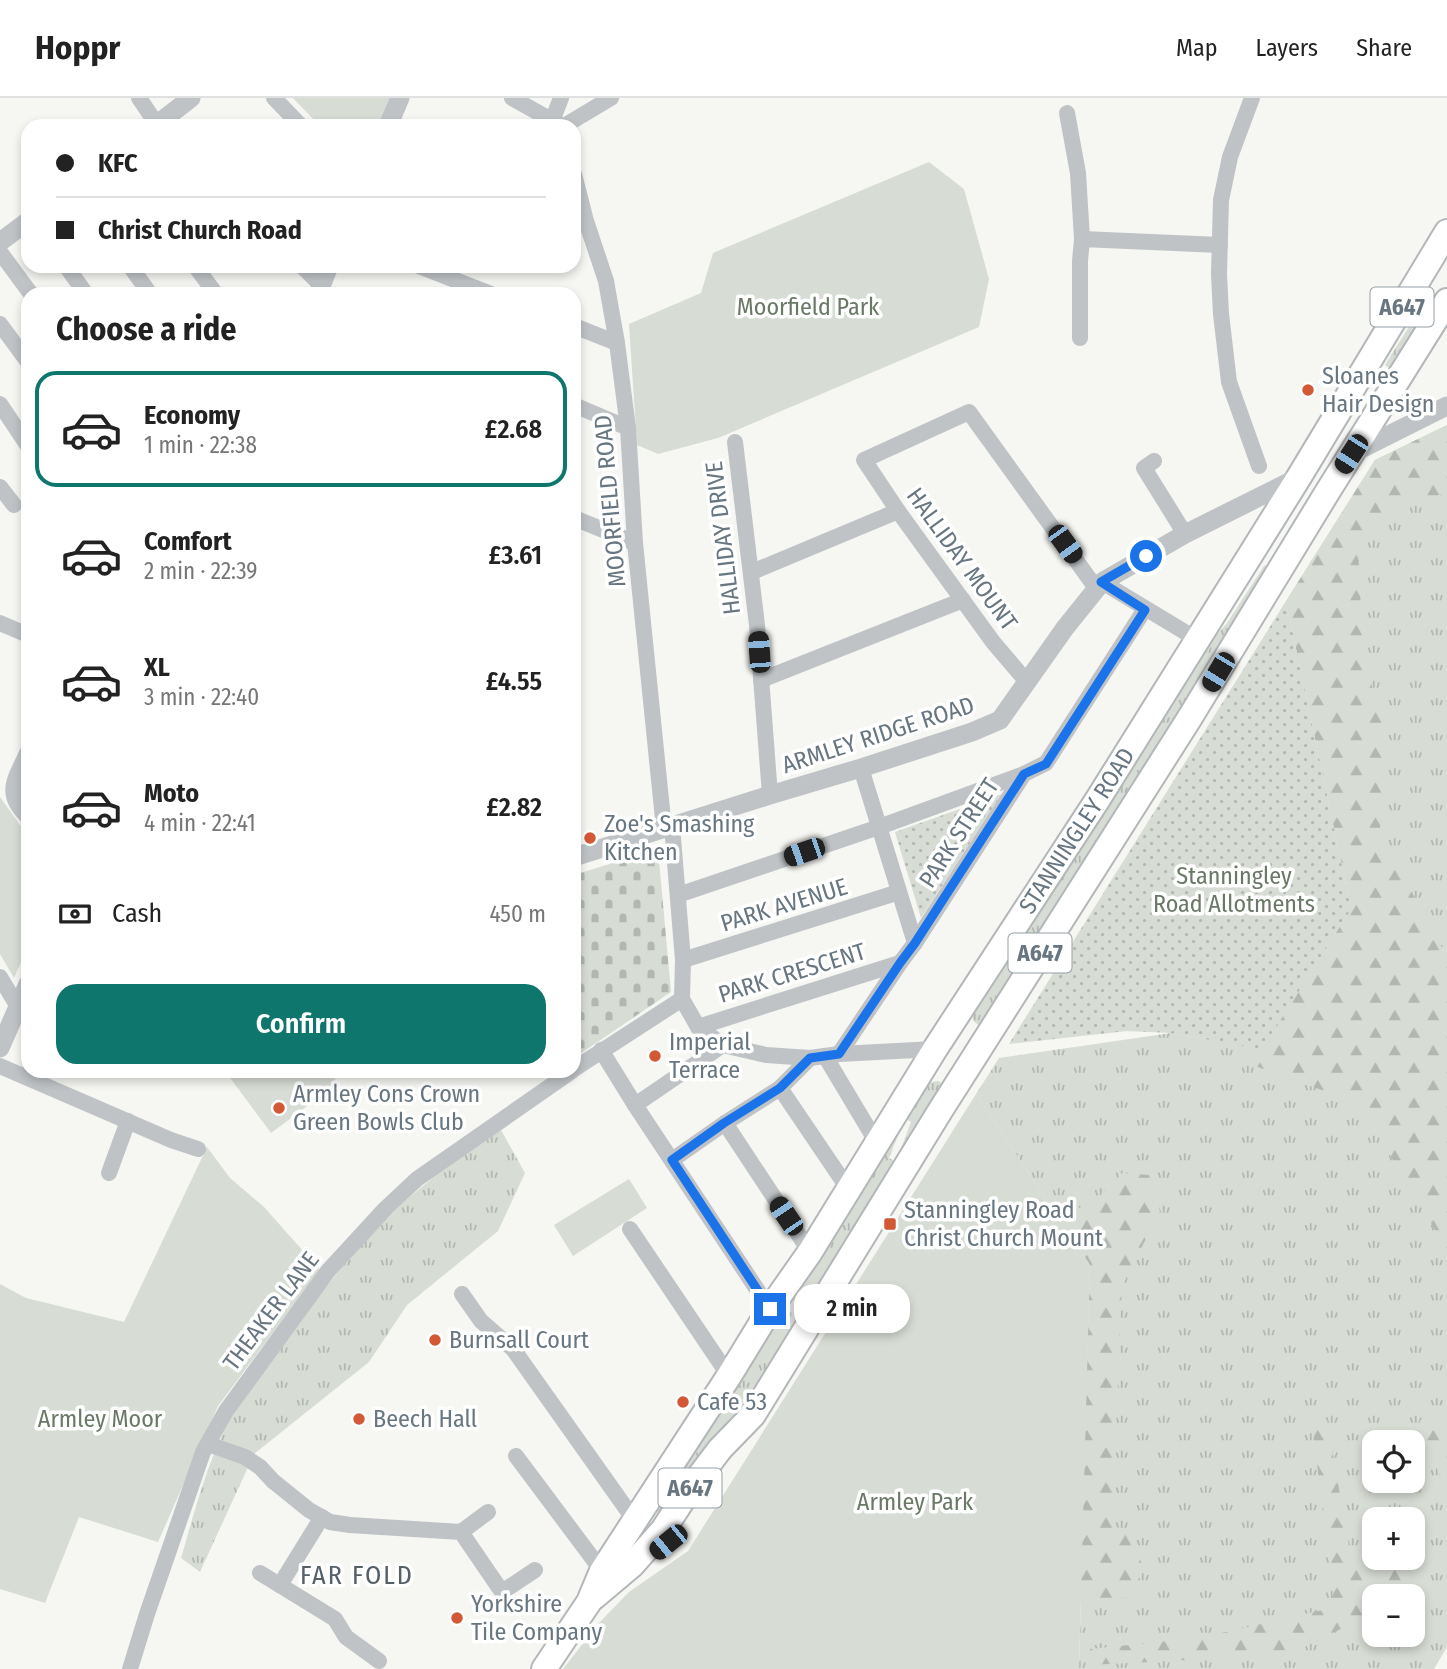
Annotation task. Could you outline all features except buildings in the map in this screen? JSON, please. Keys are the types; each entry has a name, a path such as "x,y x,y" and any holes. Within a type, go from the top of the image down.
{"main road":[{"name":"STANNINGLEY ROAD","path":"544,1669 589,1602 602,1572 770,1309 810,1252 937,1046 1198,640 1447,232"},
{"path":"1409,296 1426,306 1434,304 1447,281"},
{"name":"STANNINGLEY ROAD","path":"589,1602 632,1565 663,1530 720,1449 753,1415 1447,301"},
{"path":"1299,477 1331,439 1344,429 1369,425"},
{"path":"1275,516 1328,491"},
{"path":"963,1075 944,1071 937,1046 968,1036 978,1050"}],"street":[{"path":"139,98 152,119"},
{"path":"166,119 191,98"},
{"path":"274,98 294,119"},
{"path":"391,119 400,98"},
{"path":"512,98 550,119"},
{"path":"559,119 561,98"},
{"path":"1252,98 1228,168 1221,200 1220,314 1229,383 1259,466"},
{"path":"569,119 608,99"},
{"path":"1067,113 1078,173 1082,239 1080,338"},
{"name":"MOORFIELD ROAD","path":"581,220 606,281 617,343 628,428 635,543 678,895 682,999 698,1027 723,1045 766,1055 825,1056 937,1046"},
{"path":"0,242 21,226"},
{"path":"1082,239 1220,245"},
{"path":"0,252 26,287"},
{"path":"437,273 473,287"},
{"path":"0,324 21,352"},
{"path":"581,329 617,343"},
{"path":"0,404 21,436"},
{"path":"1351,454 1447,406"},
{"path":"581,408 628,428"},
{"name":"HALLIDAY MOUNT","path":"1027,682 993,642 864,460 969,412 1099,585"},
{"path":"1369,425 1419,419"},
{"name":"HALLIDAY DRIVE","path":"735,442 751,572 770,795"},
{"path":"1154,461 1144,468 1185,534"},
{"name":"ARMLEY RIDGE ROAD","path":"581,855 861,768 972,732 1000,720 1099,585 1185,534 1299,477"},
{"path":"0,486 14,505"},
{"path":"1242,505 1256,506 1275,516"},
{"path":"751,572 898,511"},
{"path":"581,521 635,543"},
{"path":"1099,585 1198,640"},
{"path":"761,680 963,600"},
{"name":"PARK STREET","path":"672,1160 825,1056 915,943 1024,774 1046,764 1145,610"},
{"path":"0,623 21,632"},
{"path":"861,768 915,943"},
{"path":"21,769 13,790 13,798 21,810"},
{"path":"678,895 879,827 1024,774"},
{"name":"PARK AVENUE","path":"682,960 900,892"},
{"name":"PARK CRESCENT","path":"698,1027 900,963"},
{"path":"0,977 18,1007"},
{"name":"THEAKER LANE","path":"581,1065 682,999"},
{"path":"4,1041 21,1000"},
{"path":"4,1041 21,1032"},
{"path":"635,1105 723,1045"},
{"path":"601,1051 770,1309"},
{"path":"825,1056 877,1143"},
{"path":"0,1066 21,1075"},
{"path":"28,1078 198,1149"},
{"name":"THEAKER LANE","path":"130,1669 203,1452 226,1411 328,1271 385,1209 417,1179 562,1078"},
{"path":"780,1088 849,1189"},
{"path":"108,1173 128,1121"},
{"path":"724,1123 810,1252"},
{"path":"630,1229 729,1376"},
{"path":"462,1294 481,1321 513,1349 635,1521"},
{"path":"208,1444 244,1457 309,1510 330,1522 461,1532 488,1512"},
{"path":"516,1456 602,1572"},
{"path":"279,1585 322,1517"},
{"path":"461,1532 502,1592 535,1570"},
{"path":"260,1573 335,1619 346,1637 379,1661"}],"green space":[{"path":"293,98 401,98 392,119 313,119"},
{"name":"Moorfield Park","path":"929,162 964,189 989,279 979,327 718,438 658,454 637,445 629,324 701,293 713,253"},
{"path":"1415,317 1427,318 1392,370 1385,365"},
{"path":"1447,425 1447,1647 1434,1669 1079,1669 1090,1265 976,1094 999,1058 1171,1033 1262,1048 1351,909 1286,601 1375,460"},
{"path":"1447,425 1447,494 1407,499 1358,549 1363,653 1383,727 1380,833 1447,957 1447,1250 1367,1117 1330,1093 1255,1066 1262,1049 1351,909 1286,601 1375,460"},
{"path":"1275,563 981,1026 977,1024 972,1013 1211,641 1227,623 1264,566"},
{"name":"Stanningley Road Allotments","path":"1286,601 1351,909 1262,1049 1171,1033 1127,1031 1009,1044"},
{"path":"1002,794 921,918 895,832"},
{"path":"0,797 21,826 21,962 14,978 0,954"},
{"path":"658,849 671,992 581,1053 581,873"},
{"name":"Armley Cons Crown Green Bowls Club","path":"230,1078 334,1078 338,1083 271,1133"},
{"path":"936,1081 943,1085 942,1092 899,1154 911,1122 907,1119 930,1083"},
{"name":"Armley Park","path":"976,1094 1090,1265 1079,1669 563,1669 599,1623 629,1592 688,1551"},
{"path":"501,1130 525,1173 498,1231 407,1305 369,1362 254,1454 200,1572 181,1558 215,1451 251,1386 327,1285 384,1222 436,1176"},
{"path":"897,1132 899,1133 889,1158 894,1161 751,1397 663,1516 658,1514 656,1507 677,1469 691,1457"},
{"name":"Armley Moor","path":"207,1147 230,1178 264,1207 320,1270 218,1406 158,1542 79,1517 45,1603 0,1589 0,1284 26,1298 124,1322"},
{"path":"1122,1173 1149,1175 1160,1211 1122,1286 1112,1524 1135,1539 1143,1570 1129,1597 1080,1603 1090,1265 1058,1217 1095,1201"},
{"path":"629,1179 647,1208 573,1256 554,1225"},
{"path":"1430,1411 1447,1431 1447,1487 1425,1447 1425,1430 1416,1430 1414,1427"},
{"path":"1327,1420 1350,1552 1362,1555 1362,1570 1410,1570 1415,1576 1407,1584 1362,1584 1362,1618 1303,1648 1209,1659 1089,1665 1090,1649 1199,1638 1327,1609 1333,1595 1312,1423"}],"place":[{"name":"Sloanes Hair Design","path":"1308,390"},
{"name":"Zoe's Smashing Kitchen","path":"590,838"},
{"name":"Imperial Terrace","path":"655,1056"},
{"name":"Armley Cons Crown Green Bowls Club","path":"279,1108"},
{"name":"Stanningley Road Christ Church Mount","path":"890,1224"},
{"name":"Burnsall Court","path":"435,1340"},
{"name":"Cafe 53","path":"683,1402"},
{"name":"Beech Hall","path":"359,1419"},
{"name":"Yorkshire Tile Company","path":"457,1618"}],"district":[{"name":"FAR FOLD","path":"357,1575"}],"route":[{"path":"770,1309 672,1160 780,1088 810,1058 839,1054 915,943 1024,774 1046,764 1145,610 1101,582 1146,556"}]}
